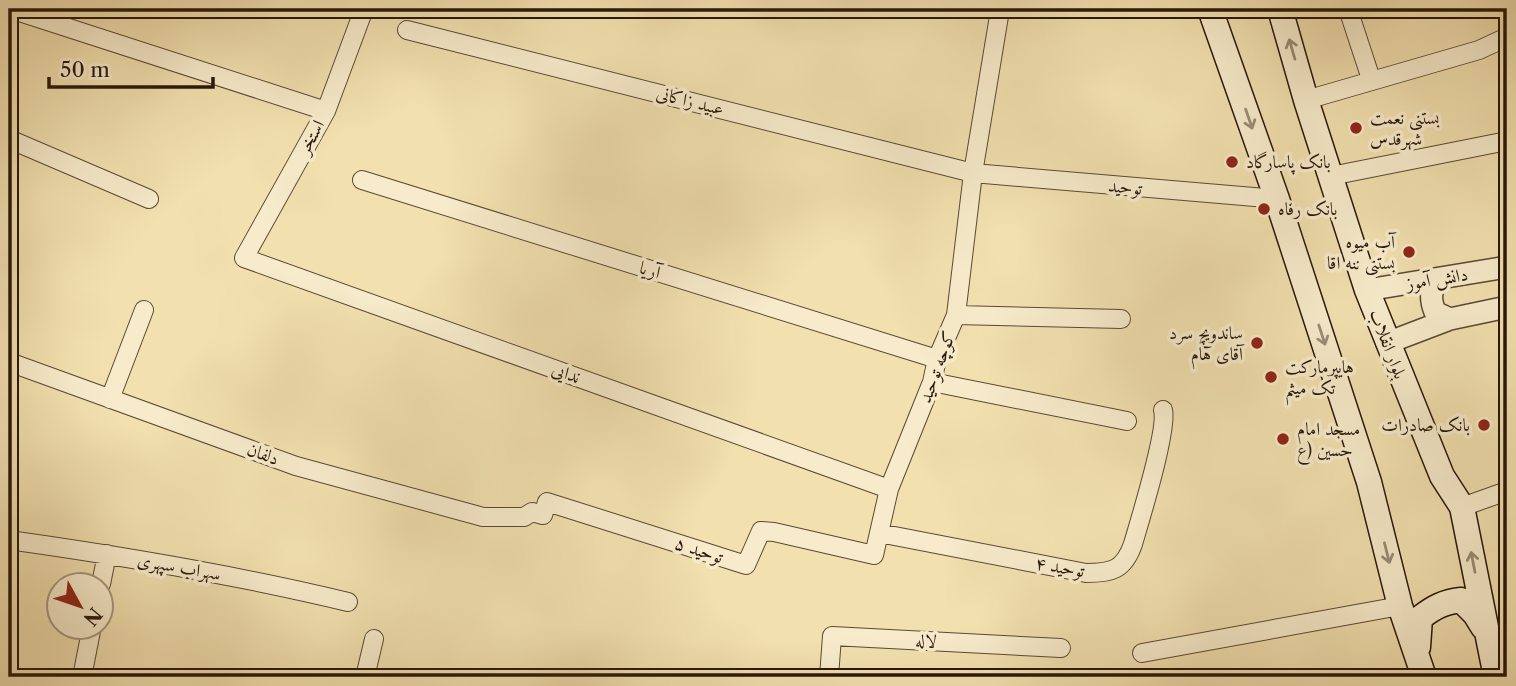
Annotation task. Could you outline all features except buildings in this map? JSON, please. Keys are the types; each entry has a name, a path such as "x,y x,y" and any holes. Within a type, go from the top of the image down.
{"main road":[{"path":"1210,9 1277,199 1369,482 1400,606 1424,677"},
{"name":"بلوار انقلاب","path":"1280,9 1367,290 1442,476 1462,507 1496,677"},
{"path":"1417,653 1420,618 1435,606 1450,601 1461,600 1475,614 1487,634"}],"street":[{"path":"10,9 326,111"},
{"name":"استخر","path":"244,258 326,111 364,9"},
{"name":"کوچه توحید","path":"874,555 889,489 956,315 997,9"},
{"path":"1348,9 1371,79"},
{"name":"عبید زاکانی","path":"407,30 973,173"},
{"path":"1307,100 1371,79 1479,50 1507,37"},
{"path":"9,139 149,199"},
{"path":"1331,176 1507,141"},
{"name":"توحید","path":"973,173 1277,199"},
{"name":"آریا","path":"362,180 937,359"},
{"name":"ندایی","path":"244,258 889,489"},
{"name":"دانش آموز","path":"1367,290 1507,267"},
{"path":"1438,279 1430,300 1435,312 1450,319"},
{"path":"1387,343 1450,319 1507,307"},
{"path":"110,399 144,310"},
{"path":"956,315 1121,319"},
{"name":"دلفان","path":"9,362 296,466 483,517 524,517 532,512 543,515 547,502"},
{"path":"932,382 1128,421"},
{"name":"توحید ۴","path":"879,533 1086,573 1107,573 1121,566 1129,557 1159,444 1163,410"},
{"path":"1462,507 1507,491"},
{"name":"توحید ۵","path":"547,502 746,565 761,531 874,555"},
{"name":"سهراب سپهری","path":"9,540 107,554 274,584 348,602"},
{"path":"104,570 107,554"},
{"path":"1142,653 1400,606"},
{"name":"لاله","path":"829,677 832,636 1061,648"},
{"path":"365,677 374,639"},
{"path":"82,677 89,640"}],"place":[{"name":"بستنی نعمت شهرقدس","path":"1356,128"},
{"name":"بانک پاسارگاد","path":"1232,162"},
{"name":"بانک رفاه","path":"1264,209"},
{"name":"آب میوه بستنی ننه اقا","path":"1409,252"},
{"name":"ساندویچ سرد آقای هام","path":"1257,343"},
{"name":"هایپرمارکت تک میثم","path":"1271,377"},
{"name":"بانک صادرات","path":"1484,425"},
{"name":"مسجد امام حسین (ع","path":"1283,439"}]}
